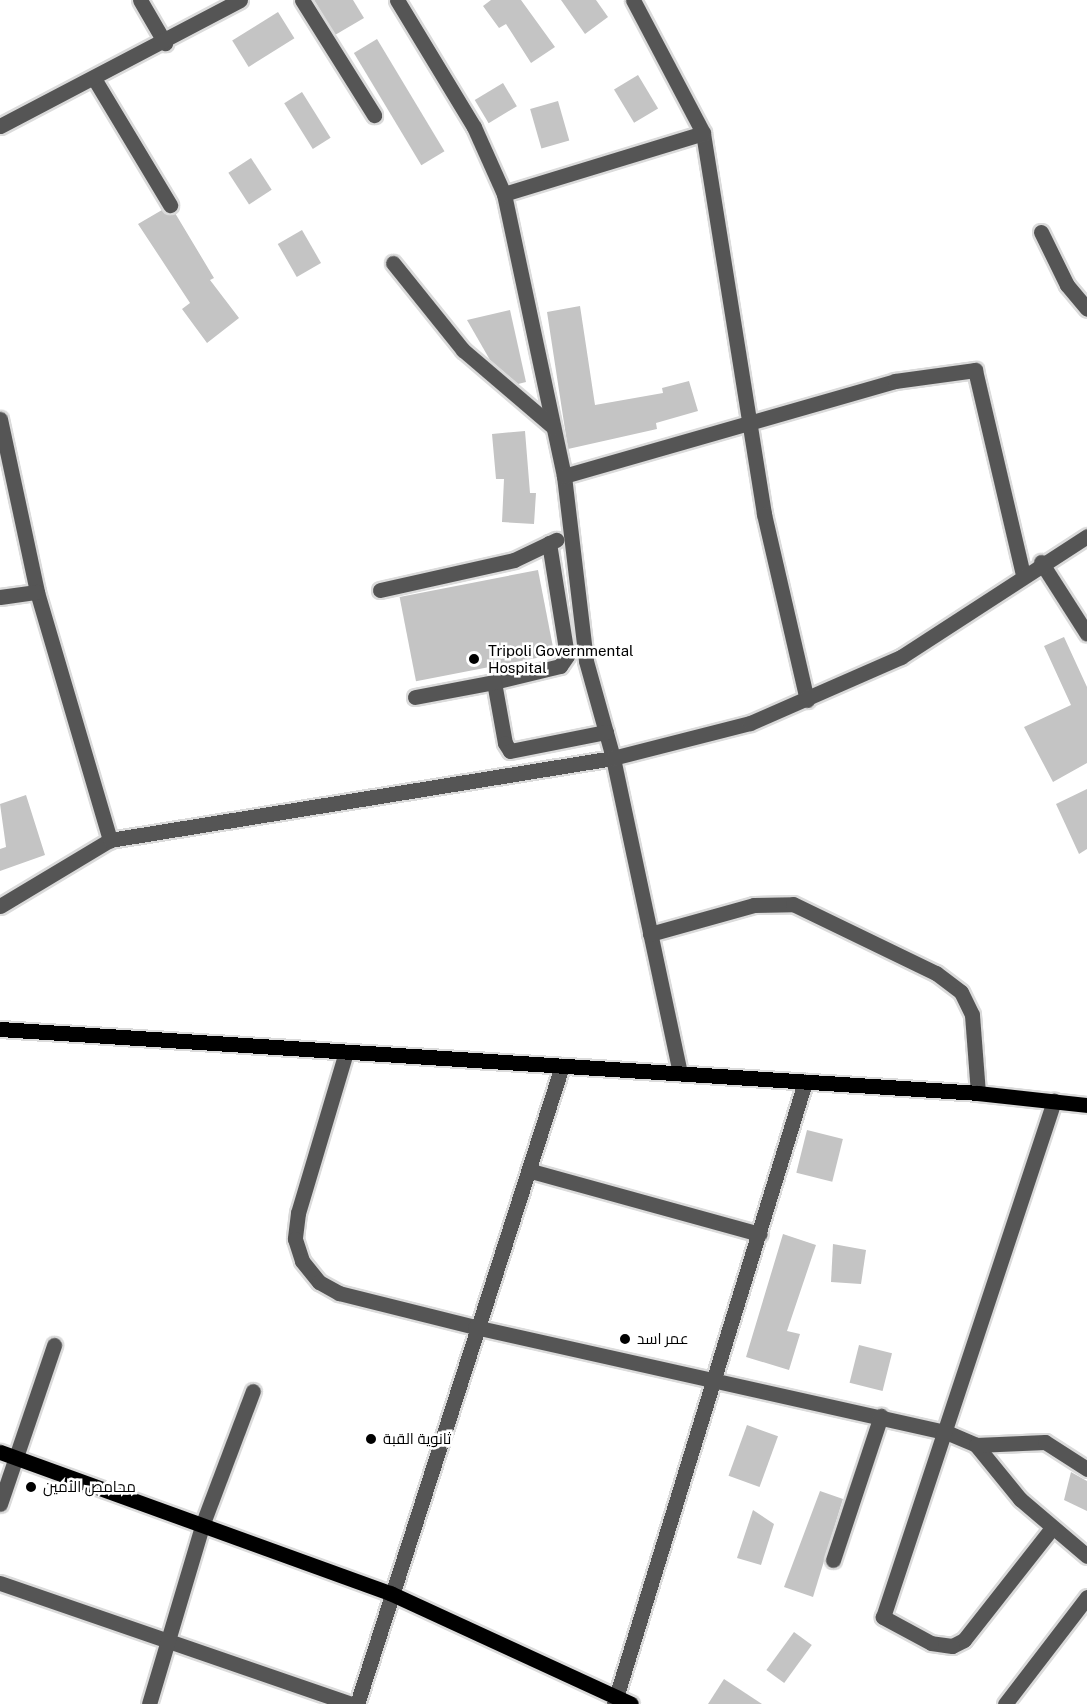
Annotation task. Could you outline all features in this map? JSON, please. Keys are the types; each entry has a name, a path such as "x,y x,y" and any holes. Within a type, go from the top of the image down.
{"main road":[{"path":"0,1029 978,1093 1087,1105"},
{"path":"0,1452 204,1523 390,1593 615,1701 631,1704"}],"street":[{"path":"140,0 165,43"},
{"path":"0,126 95,80 240,0"},
{"path":"302,0 374,115"},
{"path":"397,0 474,127 504,194 564,476 586,661 614,758 680,1073"},
{"path":"633,0 703,133 748,424 807,700"},
{"path":"95,80 170,205"},
{"path":"504,194 703,133"},
{"path":"1041,232 1067,285 1087,309"},
{"path":"393,262 463,350 553,427"},
{"path":"564,476 895,381 975,370 1023,575"},
{"path":"0,419 37,592 110,840"},
{"path":"380,590 514,560 569,533"},
{"path":"0,906 110,840 614,758 750,723 901,657 1041,562 1087,536"},
{"path":"415,697 494,682 565,662 549,543"},
{"path":"1041,562 1087,634"},
{"path":"0,597 37,592"},
{"path":"494,682 499,724 510,751 606,732"},
{"path":"650,934 754,905 793,904 936,974 961,992 972,1015 978,1093"},
{"path":"346,1052 298,1213 296,1239 302,1261 319,1282 339,1293 474,1327 711,1376 946,1432 976,1445 1052,1528 1087,1556"},
{"path":"357,1704 474,1327 531,1170 562,1066"},
{"path":"615,1701 711,1376 759,1233 805,1082"},
{"path":"1052,1528 964,1640 952,1646 931,1643 883,1617 1054,1101"},
{"path":"531,1170 759,1233"},
{"path":"0,1504 54,1345"},
{"path":"149,1704 204,1523 253,1391"},
{"path":"833,1560 881,1416"},
{"path":"976,1445 1045,1442 1087,1469"},
{"path":"0,1583 166,1643 352,1704"},
{"path":"1005,1704 1087,1597"}],"building":[{"path":"314,0 353,0 364,18 335,35"},
{"path":"491,0 521,0 555,47 531,63 506,24 499,28 483,6"},
{"path":"561,0 596,0 608,17 585,34"},
{"path":"278,12 294,38 249,67 232,41"},
{"path":"377,39 444,151 421,165 354,53"},
{"path":"638,75 658,108 634,123 614,89"},
{"path":"503,83 517,106 489,123 475,100"},
{"path":"302,92 331,138 313,149 284,103"},
{"path":"558,101 569,140 541,148 530,109"},
{"path":"251,158 272,190 249,205 228,173"},
{"path":"162,210 175,213 214,278 210,280 239,318 207,343 182,309 190,303 138,224"},
{"path":"302,230 321,263 297,277 278,244"},
{"path":"580,306 595,405 663,393 662,388 689,381 698,411 656,423 657,429 568,449 547,312"},
{"path":"510,310 526,382 518,384 490,360 467,320"},
{"path":"525,431 530,493 536,493 534,524 502,522 504,479 496,479 492,434"},
{"name":"Tripoli Governmental Hospital","path":"538,570 554,654 416,681 400,597"},
{"path":"1064,637 1087,687 1087,763 1053,782 1024,727 1071,705 1044,646"},
{"path":"1087,789 1087,849 1079,854 1056,804"},
{"path":"26,795 45,855 0,871 0,849 6,847 0,804"},
{"path":"807,1130 843,1139 832,1182 796,1173"},
{"path":"783,1234 816,1245 787,1331 800,1334 789,1370 746,1357"},
{"path":"833,1244 866,1250 861,1284 831,1282"},
{"path":"859,1345 892,1353 883,1391 850,1383"},
{"path":"747,1425 778,1436 760,1487 729,1476"},
{"path":"1071,1472 1087,1481 1087,1511 1064,1500"},
{"path":"820,1491 843,1499 813,1597 784,1587"},
{"path":"753,1510 774,1524 761,1565 737,1558"},
{"path":"794,1632 812,1645 784,1683 766,1670"},
{"path":"724,1679 762,1704 708,1704"}],"place":[{"name":"Tripoli Governmental Hospital","path":"474,659"},
{"name":"عمر اسد","path":"625,1339"},
{"name":"ثانوية القبة","path":"371,1439"},
{"name":"محامص الأمين","path":"31,1487"}]}
